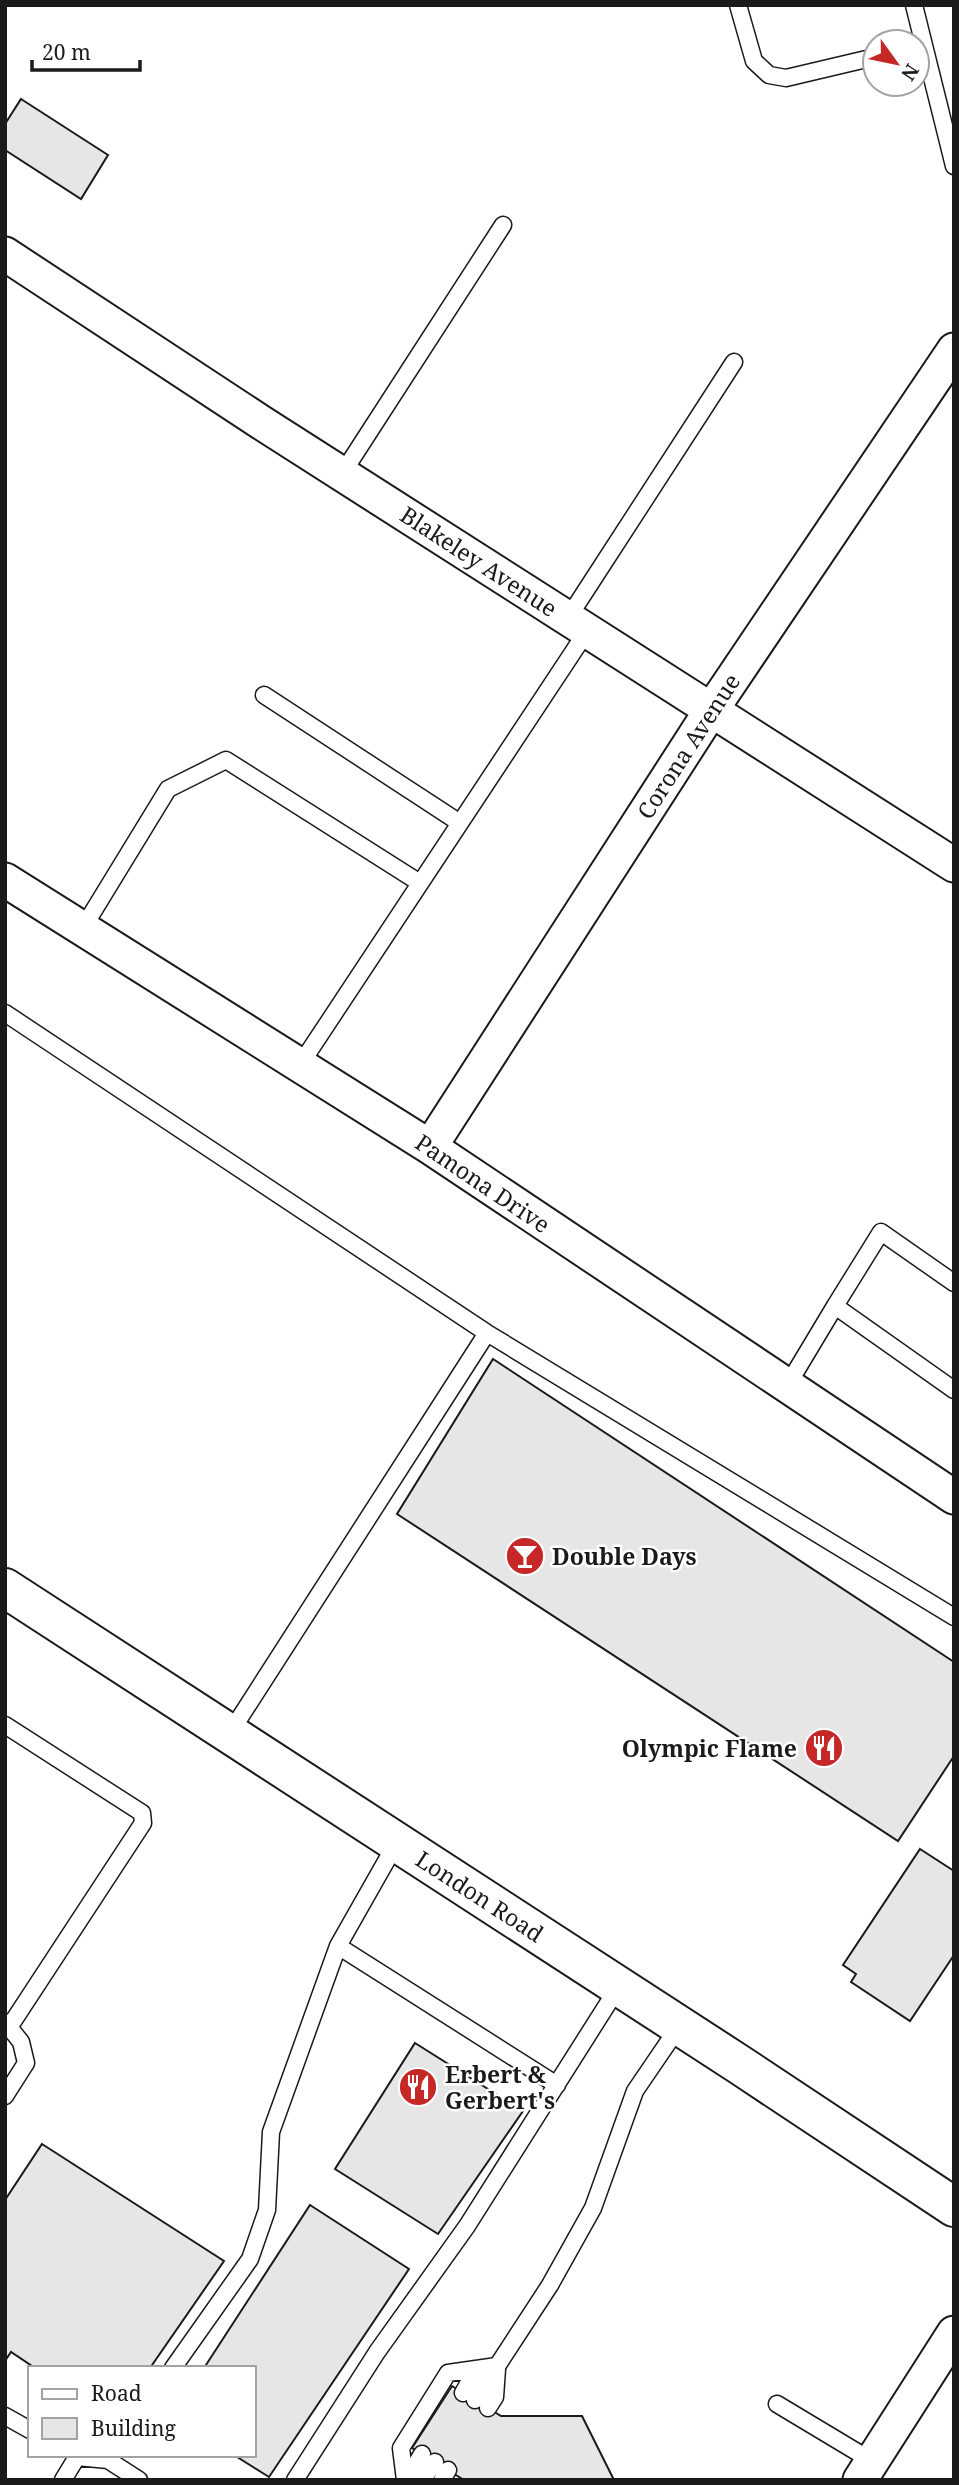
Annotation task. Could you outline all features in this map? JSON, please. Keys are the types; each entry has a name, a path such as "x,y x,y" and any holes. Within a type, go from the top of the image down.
{"street":[{"name":"Blakeley Avenue","path":"5,254 342,474 954,865"},
{"name":"Corona Avenue","path":"430,1147 712,709 954,350"},
{"name":"Pamona Drive","path":"5,880 430,1147 954,1497"},
{"name":"London Road","path":"5,1588 680,2025 954,2207"},
{"path":"866,2470 954,2333"}],"lane":[{"path":"738,5 754,61 769,75 786,78 861,60"},
{"path":"914,5 918,28"},
{"path":"931,82 954,166"},
{"path":"342,474 503,225"},
{"path":"300,1065 460,823 734,362"},
{"path":"264,695 460,823"},
{"path":"82,928 168,789 226,760 421,883"},
{"path":"5,1013 487,1333 954,1617"},
{"path":"787,1386 881,1231 954,1283"},
{"path":"835,1306 954,1390"},
{"path":"230,1733 487,1333"},
{"path":"5,1724 142,1813 143,1823 8,2024 21,2042 26,2063 5,2096"},
{"path":"174,2366 250,2259 267,2210 271,2132 338,1947 397,1842"},
{"path":"338,1947 557,2085"},
{"path":"295,2480 377,2352 467,2226 619,1986"},
{"path":"475,2400 550,2285 593,2208 635,2091 680,2025"},
{"path":"405,2480 401,2448 448,2373 497,2366"},
{"path":"777,2404 866,2470"},
{"path":"5,2416 28,2429"},
{"path":"63,2480 75,2457"},
{"path":"110,2458 139,2480"},
{"path":"412,2480 416,2464 437,2467"},
{"path":"422,2480 437,2467"}],"building":[{"path":"21,99 108,155 81,199 5,150 5,124"},
{"path":"493,1359 954,1662 954,1756 898,1841 397,1514"},
{"path":"920,1849 954,1871 954,1955 910,2021 851,1982 856,1974 843,1965"},
{"path":"415,2043 523,2111 438,2234 335,2169"},
{"path":"42,2144 224,2261 151,2366 32,2366 11,2352 5,2361 5,2200"},
{"path":"310,2205 409,2269 269,2477 237,2457 256,2457 256,2366 205,2366"},
{"path":"452,2386 501,2416 582,2416 614,2480 464,2480 412,2448"}],"place":[{"name":"Double Days","path":"525,1556"},
{"name":"Olympic Flame","path":"824,1748"},
{"name":"Erbert & Gerbert's","path":"418,2087"}]}
